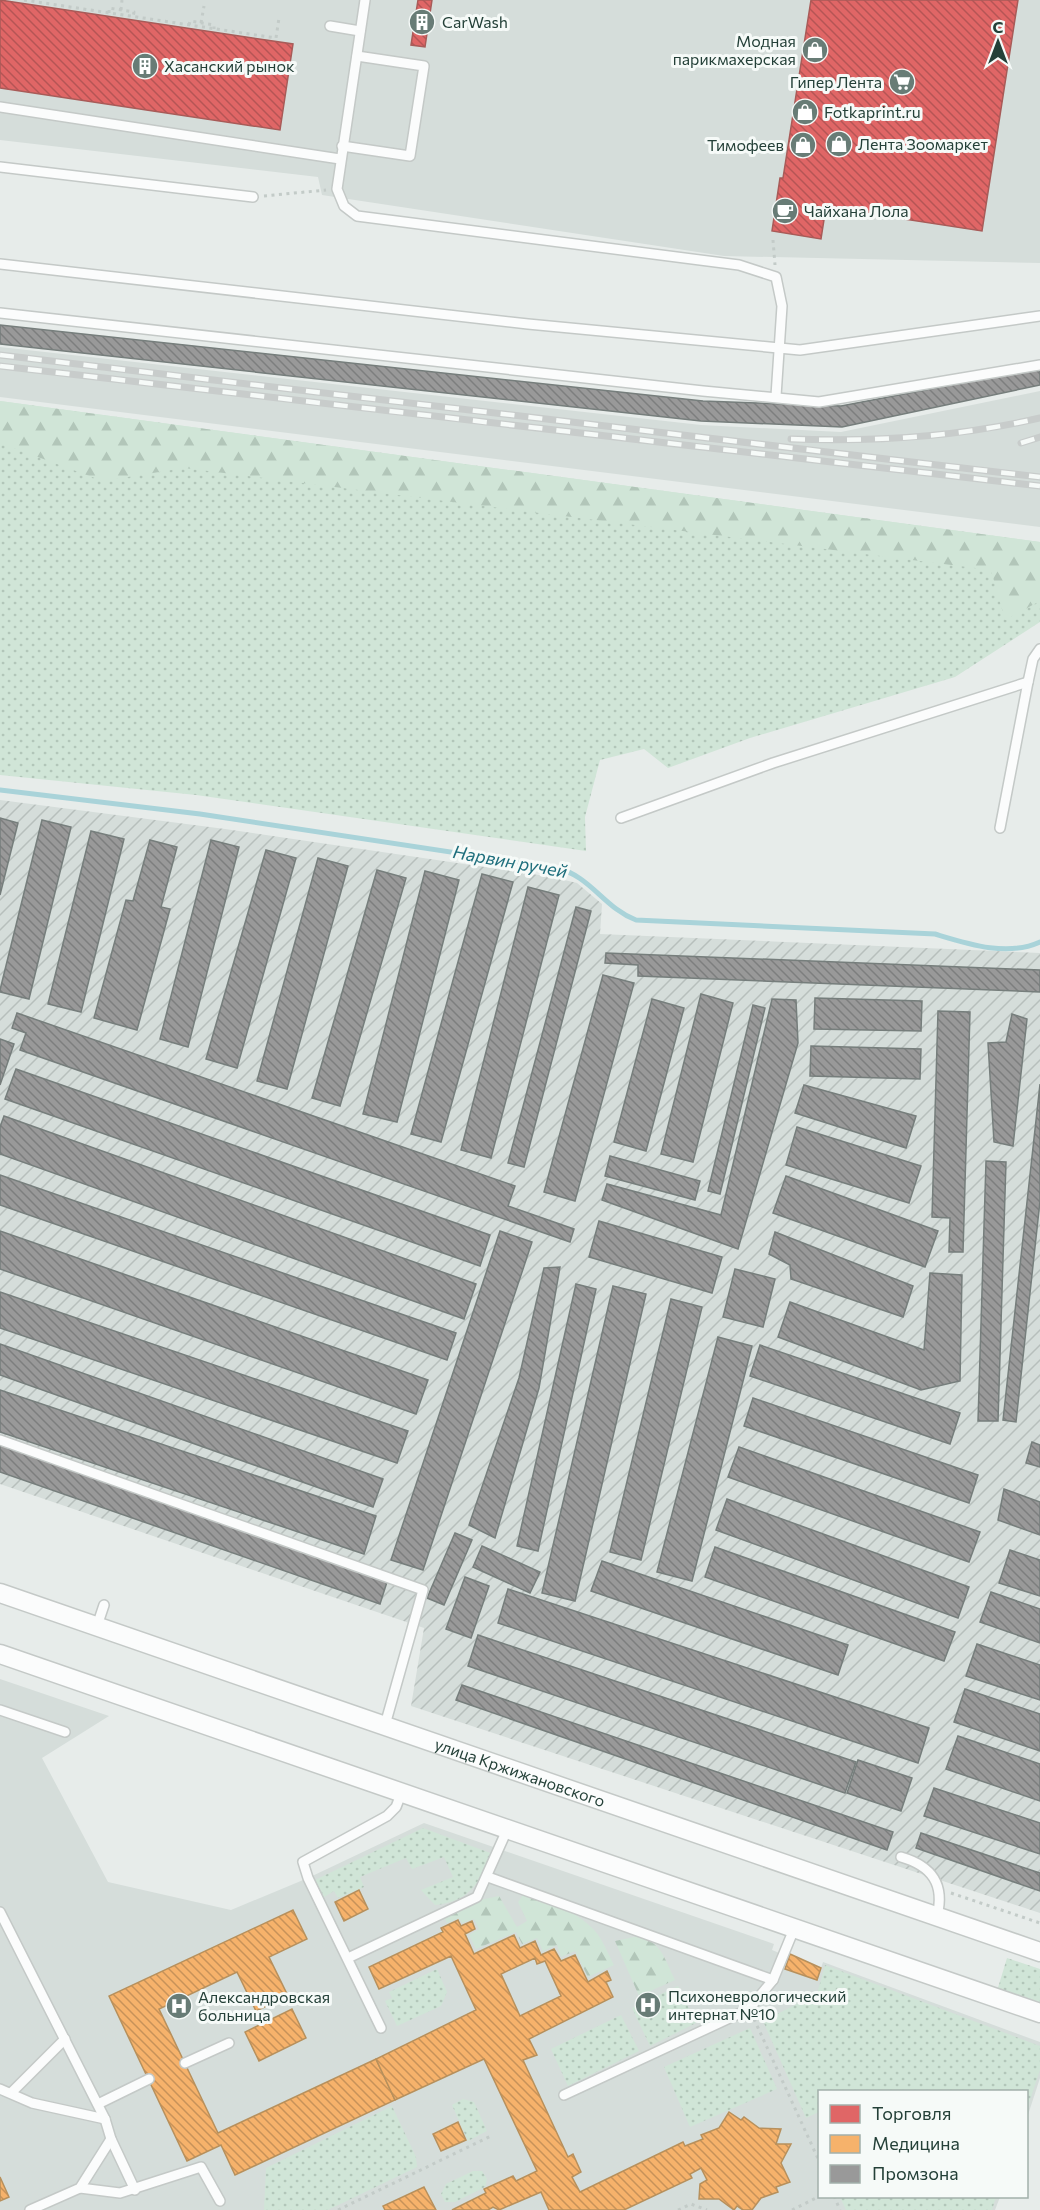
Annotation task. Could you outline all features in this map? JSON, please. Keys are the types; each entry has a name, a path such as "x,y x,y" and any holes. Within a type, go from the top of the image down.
{"street":[{"name":"улица Кржижановского","path":"0,1593 1040,1952"},
{"path":"0,1654 1040,2013"}],"lane":[{"path":"365,0 340,159 337,189 344,206 357,216 739,265 776,277 782,306 776,396"},
{"path":"330,26 360,31"},
{"path":"342,146 410,156 424,66 357,56"},
{"path":"0,107 340,159"},
{"path":"0,167 253,197"},
{"path":"0,264 528,324 780,346 800,350 1040,316"},
{"path":"0,314 819,402 1040,365"},
{"path":"1000,828 1033,659 1040,649"},
{"path":"621,818 773,764 1028,682"},
{"path":"0,1440 423,1590 385,1725"},
{"path":"97,1626 104,1605"},
{"path":"0,1710 65,1732"},
{"path":"381,2028 303,1862 387,1816 396,1807 401,1794"},
{"path":"348,1958 477,1897 488,1877 507,1830"},
{"path":"901,1857 917,1861 937,1880 940,1892 937,1916"},
{"path":"488,1877 773,1980"},
{"path":"0,1912 98,2104 111,2139 135,2190"},
{"path":"564,2095 749,2009 773,1980 794,1929"},
{"path":"11,2093 65,2039"},
{"path":"185,2063 229,2043"},
{"path":"98,2104 149,2079"},
{"path":"0,2089 32,2103 105,2119"},
{"path":"80,2188 111,2139"},
{"path":"30,2210 80,2188 120,2193 201,2167 220,2201"}],"path":[{"path":"26,0 52,2 109,13 276,38 279,18"},
{"path":"121,10 122,0"},
{"path":"201,23 204,6"},
{"path":"109,13 110,8 134,12 133,16"},
{"path":"189,25 190,21 214,25 214,29"},
{"path":"253,197 337,189"},
{"path":"773,240 776,277"},
{"path":"940,1892 954,1893 1040,1923"},
{"path":"749,2009 818,2161"},
{"path":"338,2210 493,2135"},
{"path":"792,2210 818,2197"},
{"path":"678,2210 691,2204 707,2210"}],"shaded area":[{"path":"0,0 1040,0 1040,263 724,256 322,195 318,177 0,140"},
{"path":"0,347 701,425 841,432 1040,391 1040,527 0,397"},
{"path":"0,800 225,829 552,877 577,883 602,904 600,934 1040,953 1040,1913 411,1706 424,1628 0,1484"},
{"path":"0,1679 109,1716 42,1758 108,1882 231,1910 308,1878 424,1823 774,1944 772,1950 789,1957 821,1968 823,1962 1040,2042 1040,2078 1028,2115 1028,2090 818,2090 818,2198 1000,2198 995,2210 0,2210"}],"green space":[{"path":"0,401 1040,542 1040,622 955,677 750,738 668,768 644,749 600,760 585,817 586,851 196,795 0,775"},
{"path":"0,401 1040,542 1040,601 1005,620 991,570 184,468 103,481 0,443"},
{"path":"423,1828 493,1854 478,1882 465,1895 457,1900 435,1905 421,1890 453,1877 444,1857 412,1869 406,1858 360,1877 364,1887 338,1898 334,1891 324,1897 315,1880"},
{"path":"523,1895 552,1903 588,1924 598,1935 614,1965 588,1977 575,1951 561,1957 557,1945 543,1951 537,1938 522,1944 516,1932 476,1949 469,1935 479,1929 474,1919 462,1923 459,1918 447,1923 444,1917 480,1900 499,1896 517,1927 527,1921 518,1902"},
{"path":"639,1936 658,1948 675,1980 639,1996 615,1941"},
{"path":"1007,1958 1040,1969 1040,2006 997,1991"},
{"path":"825,1965 1040,2046 1040,2070 1028,2106 1028,2090 818,2090 818,2112 806,2118 763,2021 817,1994"},
{"path":"437,1969 447,1992 441,2006 397,2026 385,2001 392,1998 389,1992"},
{"path":"678,1986 696,2023 650,2046 632,2008"},
{"path":"621,2015 639,2051 568,2086 551,2049"},
{"path":"750,2028 777,2089 690,2127 664,2067"},
{"path":"463,2099 474,2102 487,2131 468,2141 452,2105"},
{"path":"392,2106 416,2157 417,2167 328,2210 264,2210 266,2168"},
{"path":"473,2171 482,2171 487,2179 485,2187 455,2202 445,2202 441,2194 446,2184"},
{"path":"840,2198 996,2198 992,2210 846,2210"}],"building: Торговля":[{"name":"Хасанский рынок","path":"0,0 293,44 280,130 0,88"},
{"name":"CarWash","path":"418,0 432,0 425,47 411,45"},
{"name":"Гипер Лента","path":"811,0 1018,0 982,231 826,207 821,239 772,231 780,178 783,178"}],"building: Медицина":[{"path":"359,1890 368,1909 344,1921 335,1902"},
{"path":"293,1910 307,1939 269,1957 288,1996 256,2011 237,1972 159,2009 218,2133 376,2059 395,2100 235,2175 221,2145 187,2161 109,1996"},
{"path":"458,1920 461,1926 472,1921 475,1929 465,1934 474,1954 514,1935 520,1948 535,1941 541,1955 554,1949 561,1961 575,1955 588,1982 607,1971 611,1980 606,1982 613,1997 529,2039 537,2055 523,2060 568,2157 573,2154 581,2172 572,2177 580,2192 683,2142 685,2146 703,2139 701,2135 719,2128 729,2112 741,2120 744,2117 759,2128 781,2129 776,2144 791,2144 781,2163 790,2182 776,2187 778,2192 761,2198 752,2210 743,2210 737,2206 734,2210 719,2199 699,2199 700,2184 707,2180 701,2168 690,2174 692,2178 624,2210 549,2210 541,2192 499,2210 493,2207 488,2210 452,2210 486,2193 484,2189 513,2176 516,2181 537,2171 484,2059 395,2100 376,2059 476,2010 451,1956 379,1989 369,1967 443,1932 441,1928","holes":["535,1958 537,1964 545,1961 561,1996 520,2016 501,1974"]},
{"path":"790,1954 821,1968 817,1980 785,1969"},
{"path":"292,2009 306,2038 259,2061 245,2032"},
{"path":"458,2122 466,2140 441,2151 433,2134"},
{"path":"0,2177 9,2197 0,2201"},
{"path":"424,2187 436,2210 385,2210 383,2206"}],"building: Промзона":[{"path":"0,325 703,401 841,406 1040,368 1040,385 842,427 701,421 0,344"},
{"path":"0,818 18,823 0,895"},
{"path":"42,820 71,827 29,999 0,992 0,990"},
{"path":"91,831 124,839 81,1012 48,1004"},
{"path":"150,840 177,847 161,907 170,909 137,1030 94,1018 126,900 133,901"},
{"path":"211,840 239,847 188,1047 160,1039"},
{"path":"266,850 296,858 237,1068 206,1059"},
{"path":"318,858 348,866 287,1089 257,1081"},
{"path":"377,870 406,878 340,1106 312,1098"},
{"path":"425,871 459,880 397,1122 363,1114"},
{"path":"482,874 513,882 441,1142 411,1134"},
{"path":"528,887 559,895 491,1158 461,1150"},
{"path":"576,907 591,911 524,1167 508,1163"},
{"path":"606,953 1040,970 1040,992 638,976 638,965 605,963"},
{"path":"603,975 634,983 575,1201 544,1192"},
{"path":"701,994 733,1003 693,1162 661,1154"},
{"path":"815,998 922,1001 921,1031 814,1029"},
{"path":"652,999 684,1008 646,1151 614,1142"},
{"path":"772,999 796,1000 798,1043 738,1249 602,1200 607,1184 721,1215"},
{"path":"753,1005 765,1008 720,1194 708,1191"},
{"path":"938,1011 970,1012 963,1252 949,1252 950,1218 932,1217"},
{"path":"17,1013 515,1186 508,1206 574,1229 570,1242 20,1050 26,1033 12,1028"},
{"path":"1012,1014 1027,1019 1013,1146 994,1142 988,1043 1006,1042"},
{"path":"0,1039 14,1044 0,1085"},
{"path":"811,1046 921,1049 920,1079 810,1076"},
{"path":"16,1069 490,1235 480,1266 5,1099"},
{"path":"1040,1084 1040,1201 1016,1422 1003,1420"},
{"path":"804,1085 916,1116 906,1148 795,1113"},
{"path":"4,1116 476,1284 464,1319 0,1154 0,1127"},
{"path":"797,1127 921,1166 909,1203 786,1165"},
{"path":"610,1156 700,1181 695,1200 605,1176"},
{"path":"986,1161 1006,1162 998,1421 978,1421"},
{"path":"0,1175 456,1333 447,1360 0,1205"},
{"path":"786,1176 938,1231 925,1267 773,1213"},
{"path":"599,1221 722,1257 712,1293 589,1257"},
{"path":"0,1231 428,1380 416,1414 0,1269"},
{"path":"500,1231 532,1242 423,1570 391,1560"},
{"path":"775,1232 913,1286 903,1317 791,1279 790,1265 769,1254"},
{"path":"560,1267 539,1388 495,1538 469,1525 519,1378 544,1268"},
{"path":"735,1269 775,1279 763,1327 723,1317"},
{"path":"930,1273 962,1275 960,1381 921,1390 778,1337 790,1302 924,1350"},
{"path":"576,1284 596,1289 538,1551 517,1546"},
{"path":"613,1286 646,1294 575,1601 542,1593"},
{"path":"0,1292 408,1431 397,1463 0,1328"},
{"path":"671,1299 702,1307 641,1560 610,1552"},
{"path":"718,1337 752,1346 692,1581 657,1572"},
{"path":"0,1344 383,1479 373,1507 0,1375"},
{"path":"760,1345 960,1413 950,1444 750,1376"},
{"path":"0,1390 376,1516 364,1554 0,1432"},
{"path":"753,1398 978,1475 969,1503 744,1426"},
{"path":"1032,1442 1040,1445 1040,1467 1026,1463"},
{"path":"0,1445 387,1582 380,1604 0,1472"},
{"path":"739,1447 980,1532 969,1562 728,1477"},
{"path":"1004,1489 1040,1502 1040,1535 998,1520"},
{"path":"727,1499 969,1587 958,1618 716,1530"},
{"path":"455,1533 472,1540 444,1605 427,1598"},
{"path":"482,1546 540,1572 530,1593 473,1567"},
{"path":"715,1547 955,1632 944,1661 705,1577"},
{"path":"1010,1550 1040,1560 1040,1596 999,1583"},
{"path":"602,1561 848,1645 838,1675 591,1591"},
{"path":"465,1577 489,1586 471,1638 446,1629"},
{"path":"508,1589 929,1728 918,1763 498,1623"},
{"path":"991,1592 1040,1609 1040,1643 980,1622"},
{"path":"478,1635 856,1762 845,1793 468,1666"},
{"path":"977,1644 1040,1665 1040,1700 966,1676"},
{"path":"462,1685 893,1832 887,1850 456,1700"},
{"path":"965,1689 1040,1714 1040,1751 954,1722"},
{"path":"958,1736 1040,1764 1040,1801 946,1769"},
{"path":"858,1760 912,1778 901,1811 847,1793"},
{"path":"934,1788 1040,1823 1040,1854 924,1816"},
{"path":"921,1833 1040,1873 1040,1891 916,1848"}],"waterway":[{"name":"Нарвин ручей","path":"0,790 200,814 556,868 578,877 615,908 636,920 935,934 974,945 1001,949 1040,942"}],"railway":[{"path":"0,355 1040,477"},
{"path":"0,366 1040,486"},
{"path":"791,439 854,440 916,437 978,430 1040,418"},
{"path":"1021,443 1040,437"}],"place":[{"name":"CarWash","path":"422,22"},
{"name":"Модная парикмахерская","path":"815,50"},
{"name":"Хасанский рынок","path":"145,66"},
{"name":"Гипер Лента","path":"902,82"},
{"name":"Fotkaprint.ru","path":"805,112"},
{"name":"Лента Зоомаркет","path":"839,144"},
{"name":"Тимофеев","path":"803,145"},
{"name":"Чайхана Лола","path":"785,211"},
{"name":"Психоневрологический интернат №10","path":"648,2005"},
{"name":"Александровская больница","path":"179,2006"}]}
